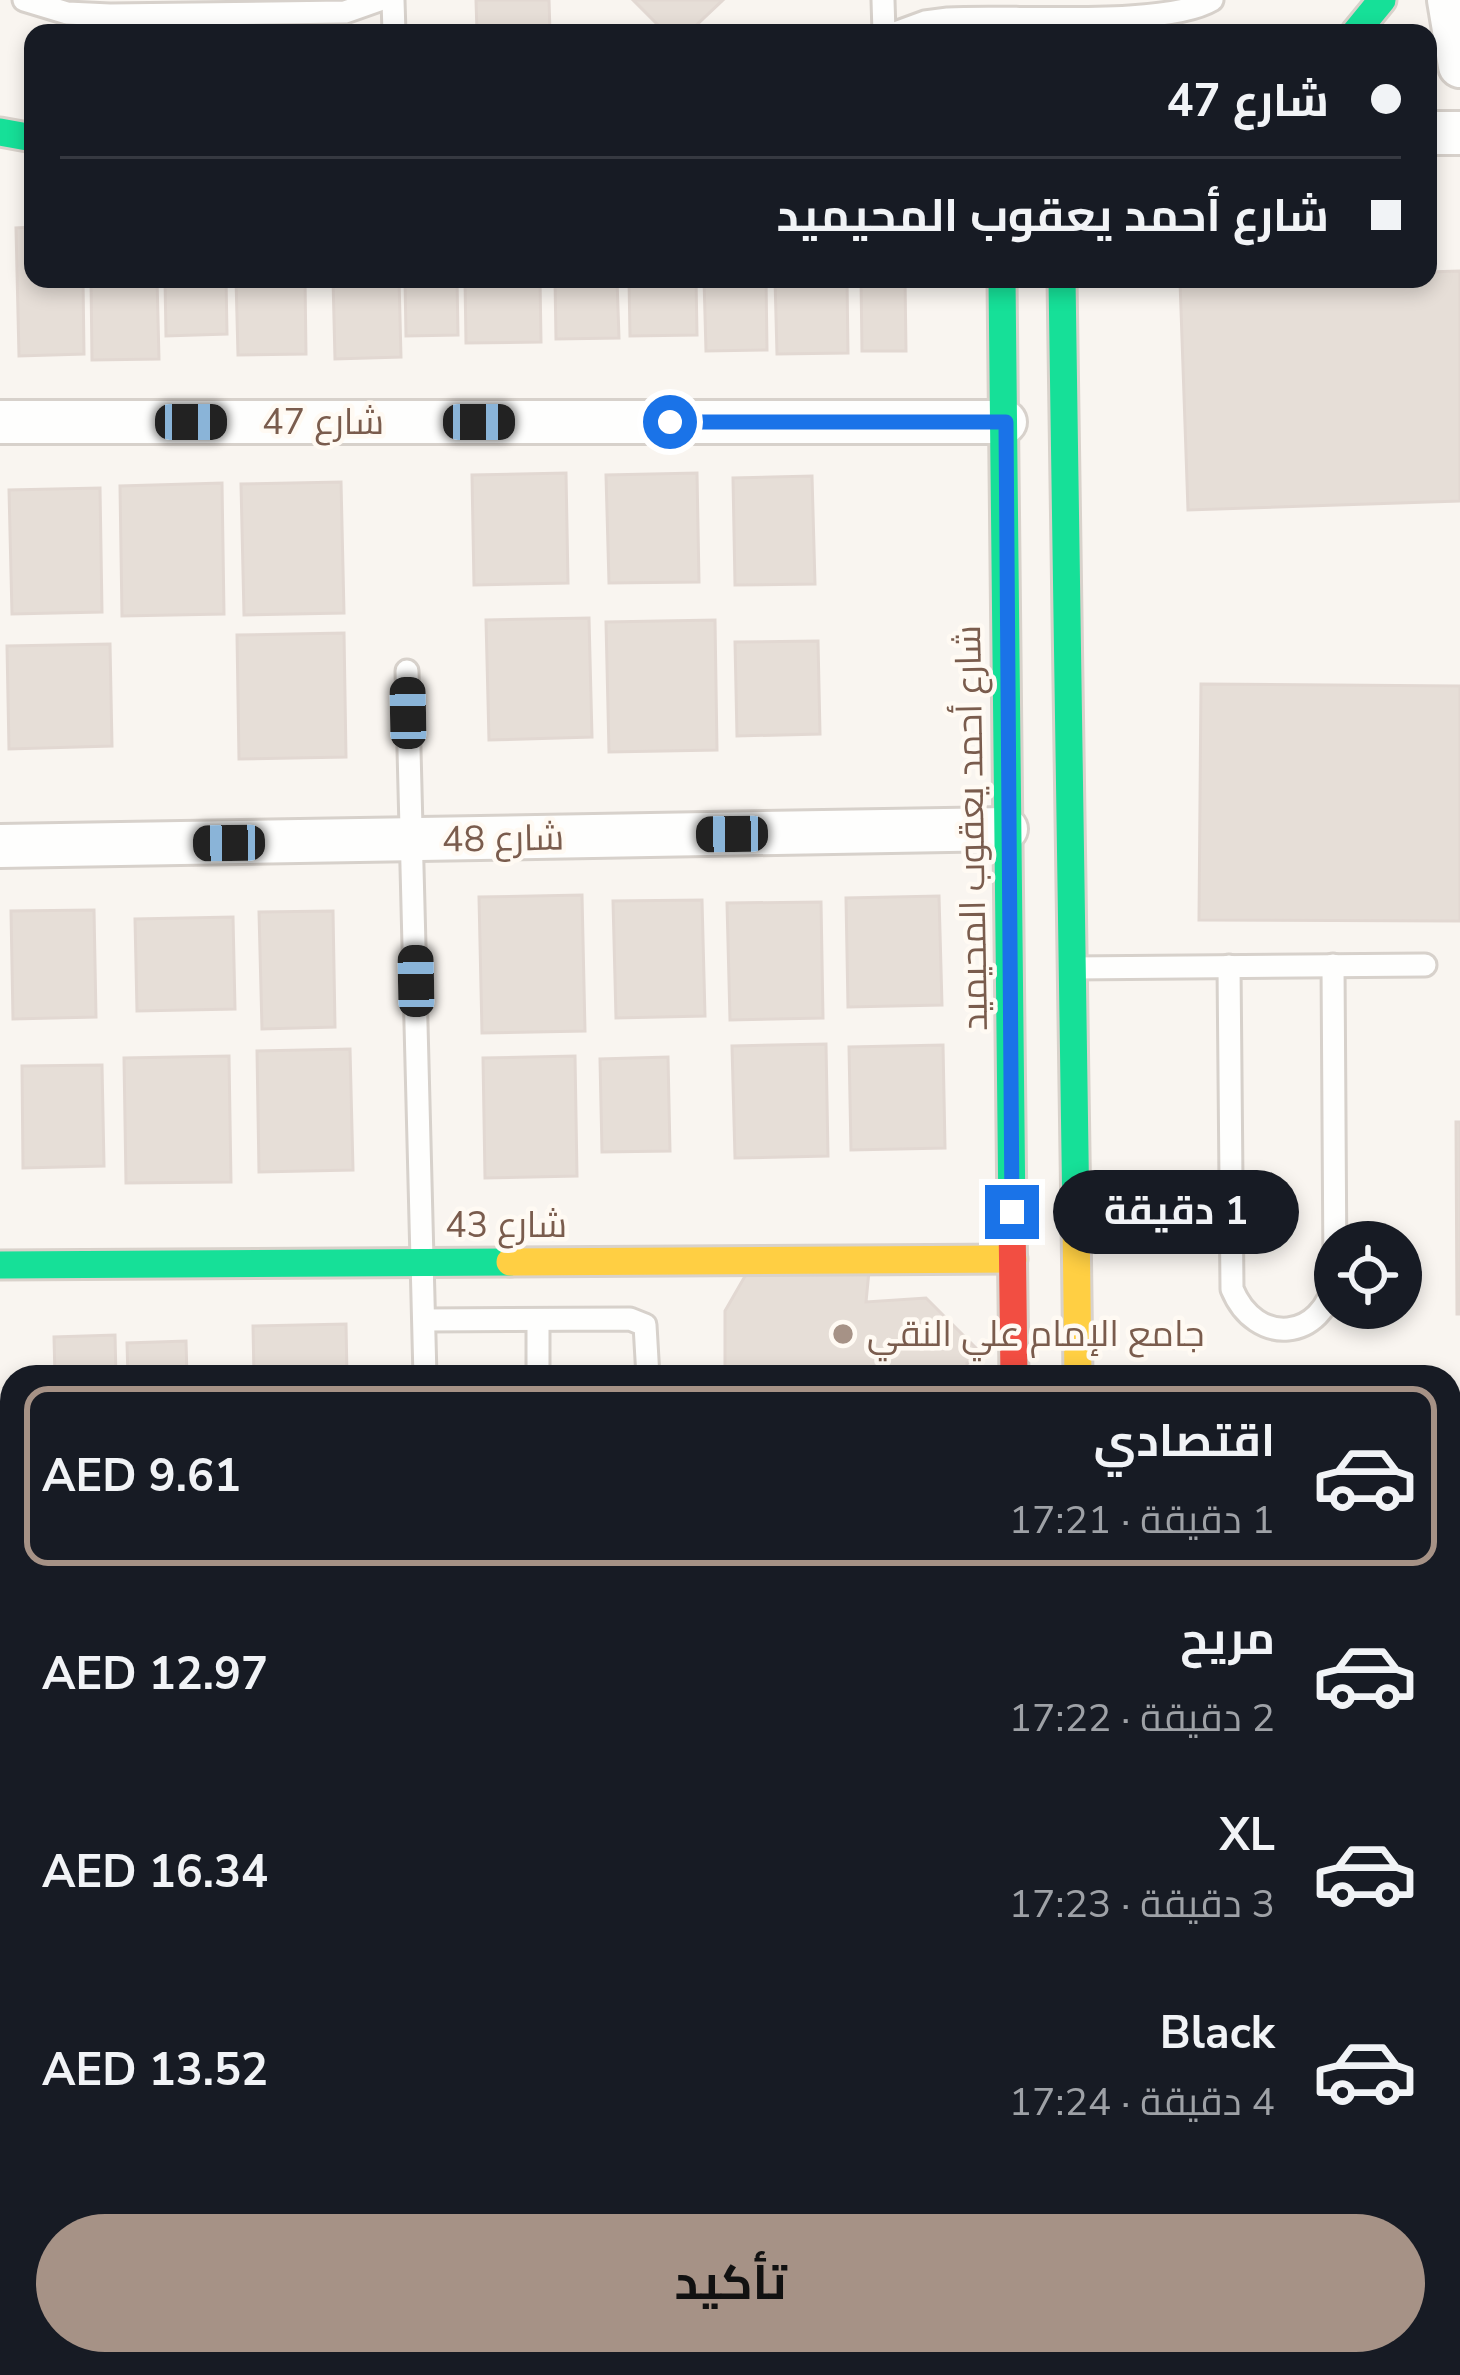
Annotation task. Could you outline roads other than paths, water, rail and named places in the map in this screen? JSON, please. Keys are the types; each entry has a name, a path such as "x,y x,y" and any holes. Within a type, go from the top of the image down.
{"street":[{"path":"1362,24 1382,0"},
{"path":"1449,0 1460,66"},
{"name":"شارع أحمد يعقوب المحيميد","path":"1002,288 1014,1365"},
{"path":"1062,288 1078,1365"},
{"name":"شارع 47","path":"0,422 1006,422"},
{"name":"شارع 48","path":"0,846 1006,829"},
{"name":"شارع 43","path":"0,1265 1013,1259"}],"lane":[{"path":"24,0 68,13 345,22 379,0"},
{"path":"920,24 948,19 1140,16 1178,12 1212,0"},
{"path":"407,671 425,1365"},
{"path":"1333,965 1335,1221"},
{"path":"1072,968 1425,965"},
{"path":"1229,966 1232,1289 1252,1320 1269,1328 1288,1330 1314,1318"},
{"path":"425,1320 630,1319 645,1325 647,1365"},
{"path":"538,1320 538,1365"}],"place":[{"name":"جامع الإمام علي النقي","path":"843,1334"}]}
